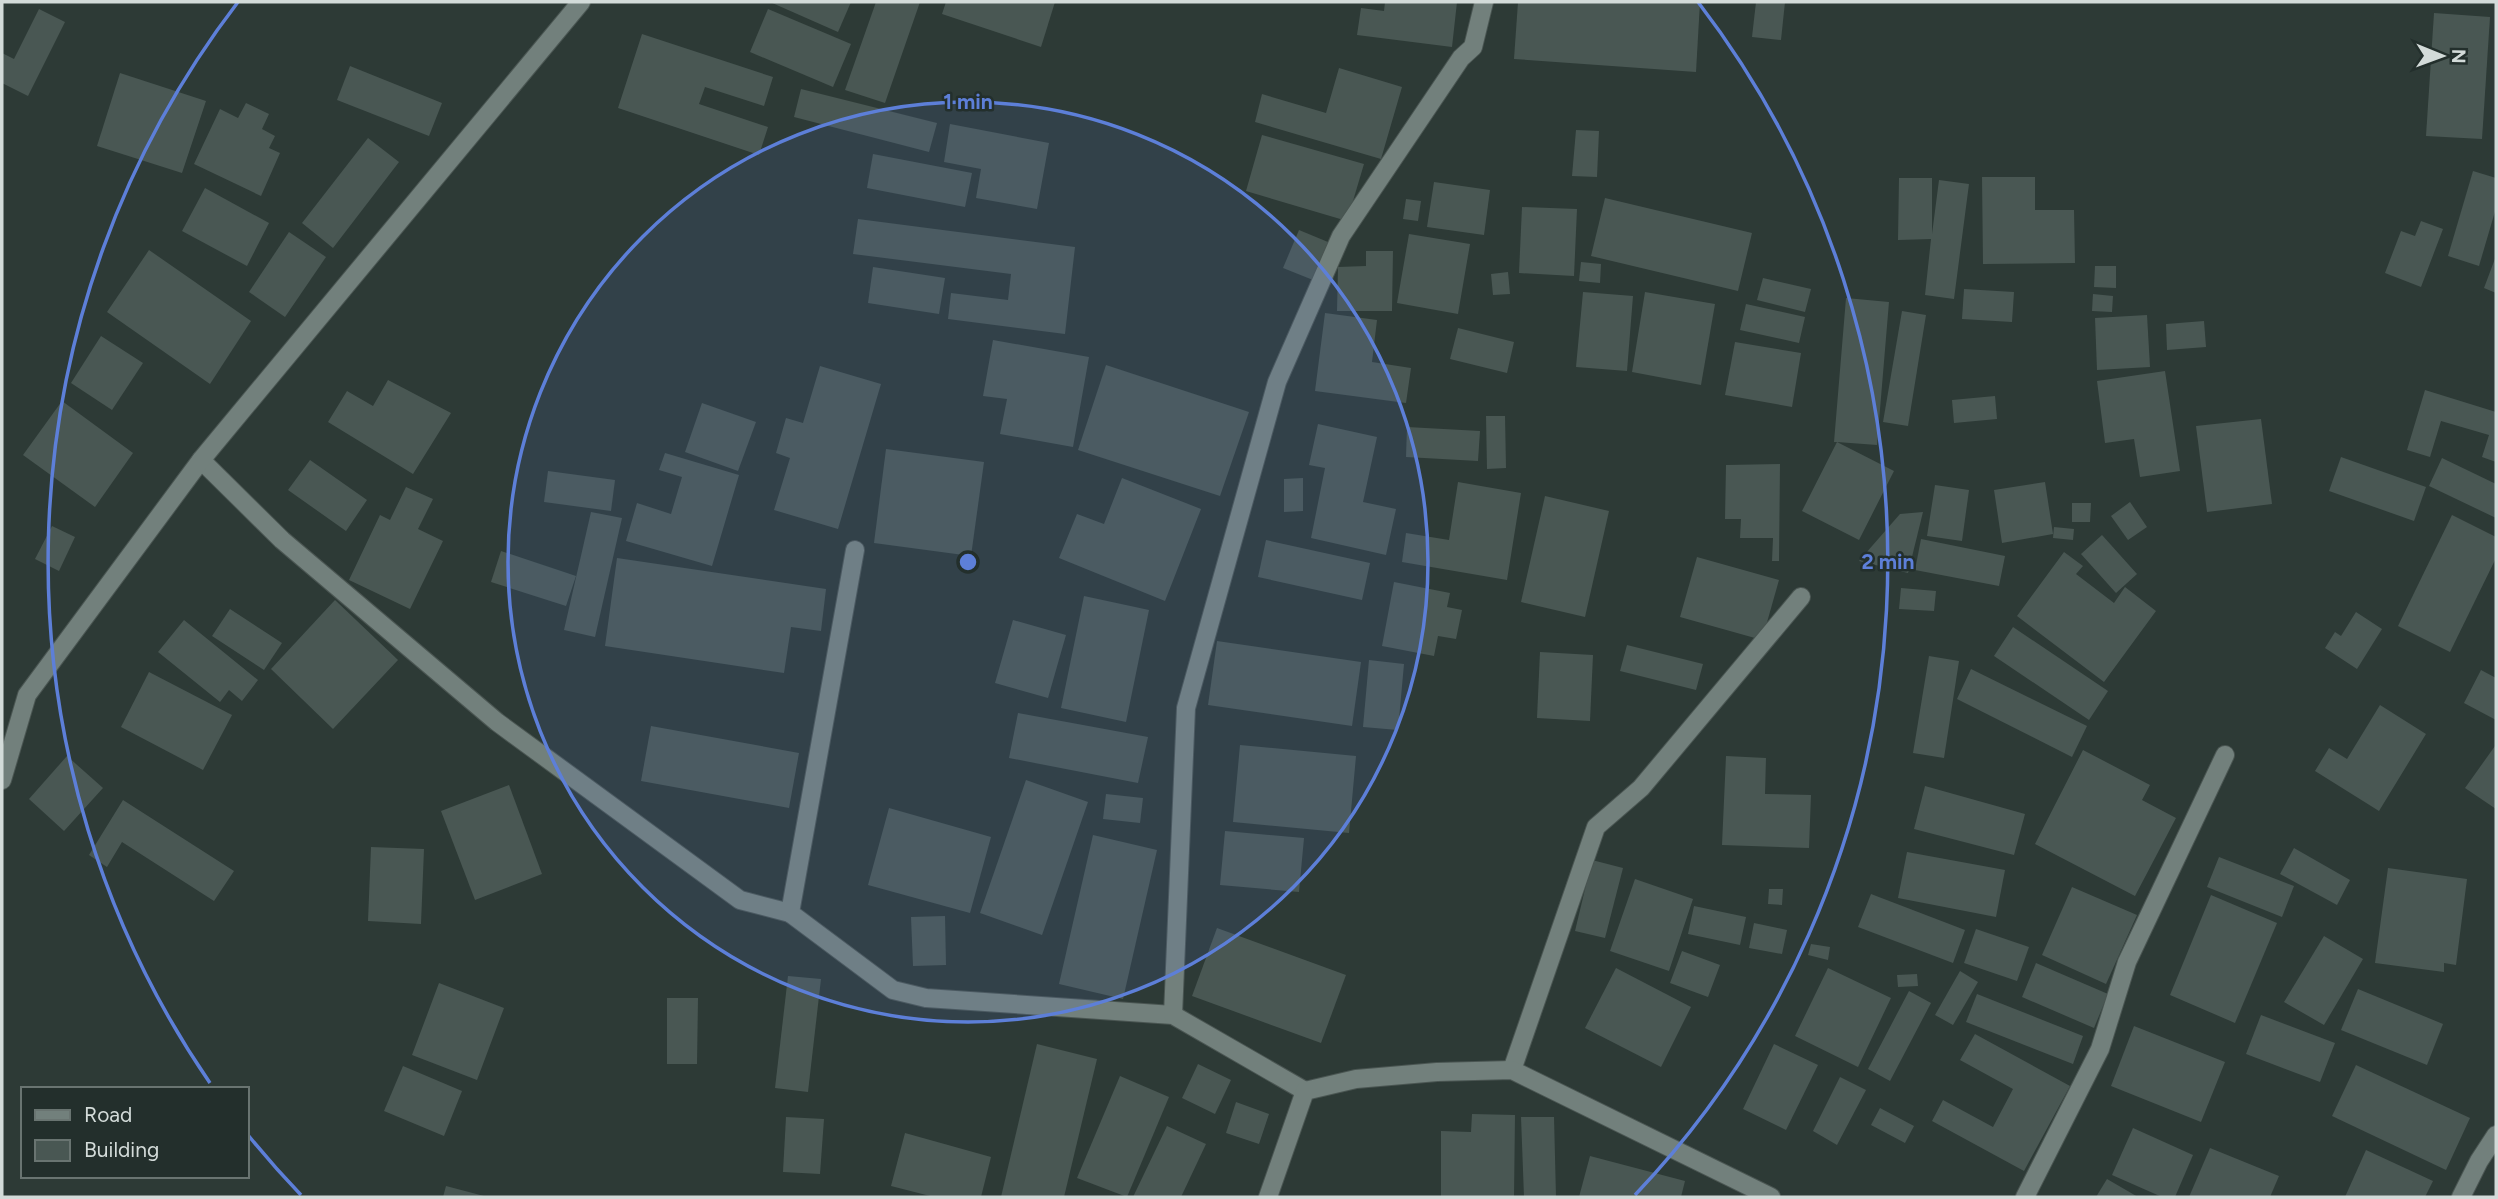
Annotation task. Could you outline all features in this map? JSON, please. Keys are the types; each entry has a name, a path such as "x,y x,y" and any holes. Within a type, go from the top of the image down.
{"street":[{"path":"2,779 27,695 201,460 581,2"},
{"path":"1172,1015 1186,708 1277,382 1341,236 1461,58 1473,47 1484,2"},
{"path":"201,460 282,540 497,722 740,900 790,914 893,990 926,998 1172,1015 1305,1091 1356,1079 1437,1072 1512,1070 1771,1197"},
{"path":"790,914 855,551"},
{"path":"1512,1070 1596,827 1641,789 1801,597"},
{"path":"2025,1197 2100,1049 2127,962 2225,755"},
{"path":"1268,1197 1305,1091"},
{"path":"2462,1197 2479,1161 2496,1135"}],"building":[{"path":"770,2 851,2 838,32"},
{"path":"876,2 920,2 885,103 845,90"},
{"path":"946,2 1055,2 1041,47 942,14"},
{"path":"1385,2 1457,2 1452,47 1357,35 1361,8 1384,11"},
{"path":"1518,2 1700,2 1696,72 1514,59"},
{"path":"1756,2 1785,2 1781,40 1752,37"},
{"path":"39,9 65,22 28,96 2,83 2,53 14,59"},
{"path":"768,9 851,44 833,87 750,52"},
{"path":"2434,13 2490,17 2482,139 2426,136"},
{"path":"642,34 773,77 764,106 705,87 699,104 768,127 759,155 618,108"},
{"path":"350,66 442,103 429,136 337,100"},
{"path":"1339,68 1402,87 1381,159 1255,122 1262,94 1326,113"},
{"path":"120,73 206,101 182,173 97,146"},
{"path":"801,89 937,123 929,152 794,117"},
{"path":"246,103 269,114 262,129 275,136 269,148 280,153 261,196 194,164 220,109 238,118"},
{"path":"950,124 1049,143 1037,209 976,198 981,169 944,162"},
{"path":"1576,130 1599,131 1597,177 1572,176"},
{"path":"1262,135 1364,164 1347,221 1246,191"},
{"path":"368,138 399,162 333,248 302,223"},
{"path":"873,154 972,173 965,207 867,188"},
{"path":"2473,171 2496,178 2496,208 2479,266 2448,256"},
{"path":"1982,177 2035,177 2035,210 2074,210 2075,263 1983,264"},
{"path":"1899,178 1932,178 1932,234 1939,180 1969,184 1954,299 1925,295 1931,239 1898,240"},
{"path":"1434,182 1490,190 1484,235 1427,227"},
{"path":"205,188 269,223 247,266 182,231"},
{"path":"1605,198 1752,233 1738,291 1591,256"},
{"path":"1406,199 1421,201 1418,221 1403,219"},
{"path":"1522,207 1577,209 1574,276 1519,273"},
{"path":"858,219 1075,247 1065,334 948,319 951,293 1008,300 1011,274 853,254"},
{"path":"2421,221 2443,229 2421,287 2385,273 2401,231 2415,236"},
{"path":"1299,230 1328,242 1313,280 1283,268"},
{"path":"289,232 326,257 285,317 249,292"},
{"path":"1409,234 1470,244 1458,314 1397,303"},
{"path":"149,250 251,321 210,384 107,312"},
{"path":"1366,251 1393,251 1392,311 1337,311 1338,267 1366,266"},
{"path":"2496,256 2496,293 2484,288"},
{"path":"1581,262 1601,264 1600,283 1579,281"},
{"path":"2095,266 2116,266 2116,288 2094,287"},
{"path":"873,267 945,278 939,314 868,303"},
{"path":"1508,272 1510,294 1493,295 1491,274"},
{"path":"1763,278 1811,289 1805,312 1757,300"},
{"path":"1964,289 2014,292 2012,322 1962,319"},
{"path":"1583,292 1633,296 1627,371 1576,367"},
{"path":"1645,292 1715,304 1701,385 1632,372"},
{"path":"2093,294 2113,296 2112,312 2092,311"},
{"path":"1846,298 1889,302 1877,445 1834,442"},
{"path":"1746,304 1805,317 1799,343 1740,330"},
{"path":"1902,311 1926,315 1908,426 1883,422"},
{"path":"1325,313 1377,320 1372,362 1411,368 1406,403 1315,391"},
{"path":"2147,315 2150,367 2097,370 2095,318"},
{"path":"2204,321 2206,347 2167,350 2166,324"},
{"path":"1458,328 1514,342 1507,373 1450,359"},
{"path":"101,336 143,363 112,410 71,383"},
{"path":"993,340 1089,357 1073,447 1000,434 1007,399 983,396"},
{"path":"1735,342 1801,353 1792,407 1725,395"},
{"path":"1106,365 1249,412 1220,496 1078,450"},
{"path":"820,366 881,384 838,529 774,510 790,458 776,453 786,418 803,423"},
{"path":"2165,371 2180,471 2140,477 2134,439 2105,443 2097,381"},
{"path":"388,380 451,413 413,474 328,422 347,391 373,406"},
{"path":"2425,390 2496,412 2496,462 2482,457 2489,435 2441,421 2430,457 2407,450"},
{"path":"1995,396 1997,419 1954,423 1952,400"},
{"path":"62,401 133,453 95,507 23,455"},
{"path":"702,403 756,422 738,471 685,452"},
{"path":"1486,416 1505,416 1506,468 1487,469"},
{"path":"2261,419 2272,504 2207,512 2196,426"},
{"path":"1318,424 1377,437 1363,502 1396,509 1386,555 1311,538 1325,468 1309,465"},
{"path":"1407,427 1480,431 1478,461 1406,457"},
{"path":"1837,442 1894,471 1859,540 1802,511"},
{"path":"886,449 984,462 971,556 874,543"},
{"path":"665,453 739,475 712,566 626,541 637,503 671,514 682,477 659,470"},
{"path":"2341,457 2426,487 2414,521 2329,491"},
{"path":"2442,458 2496,484 2496,518 2429,486"},
{"path":"310,460 367,500 346,531 288,490"},
{"path":"1780,464 1779,561 1772,561 1773,538 1740,538 1741,519 1725,519 1726,465"},
{"path":"548,471 615,480 611,511 544,502"},
{"path":"1122,478 1201,509 1165,601 1059,558 1077,514 1104,524"},
{"path":"1303,478 1303,511 1284,512 1284,479"},
{"path":"1458,482 1521,493 1507,580 1402,562 1406,533 1449,540"},
{"path":"2045,482 2053,534 2002,543 1994,490"},
{"path":"1935,485 1969,490 1962,541 1927,536"},
{"path":"406,487 433,499 418,529 443,541 410,609 349,580 380,515 390,520"},
{"path":"1545,496 1609,511 1585,617 1521,602"},
{"path":"2130,502 2147,527 2128,540 2111,516"},
{"path":"2072,503 2091,503 2090,522 2072,522"},
{"path":"591,512 622,518 595,637 564,630"},
{"path":"1923,512 1908,573 1859,561 1900,514"},
{"path":"2452,515 2496,537 2496,558 2450,652 2398,626"},
{"path":"52,526 75,537 59,571 35,559"},
{"path":"2054,527 2074,529 2073,540 2053,538"},
{"path":"2102,535 2137,574 2116,593 2081,554"},
{"path":"1921,539 2005,556 1999,586 1915,570"},
{"path":"1266,540 1370,563 1362,600 1258,577"},
{"path":"501,551 576,576 566,606 491,582"},
{"path":"2064,552 2083,566 2076,574 2114,603 2125,587 2156,611 2104,682 2017,616"},
{"path":"1697,557 1779,580 1762,640 1680,617"},
{"path":"617,558 826,589 821,631 791,627 784,673 605,646"},
{"path":"1394,582 1450,593 1447,607 1462,610 1456,639 1438,636 1434,656 1382,646"},
{"path":"1901,588 1936,591 1934,611 1899,609"},
{"path":"1084,596 1149,610 1126,722 1061,708"},
{"path":"335,600 398,660 333,729 271,669"},
{"path":"230,609 282,643 264,670 212,636"},
{"path":"2356,612 2382,629 2357,669 2325,648 2335,632 2341,636"},
{"path":"184,620 258,680 242,701 229,690 220,702 158,652"},
{"path":"1013,620 1066,635 1048,698 995,683"},
{"path":"2013,627 2108,691 2089,720 1994,656"},
{"path":"1217,641 1361,662 1352,726 1208,705"},
{"path":"1627,645 1703,664 1696,690 1620,671"},
{"path":"1540,652 1593,655 1590,721 1537,718"},
{"path":"1929,656 1959,661 1944,758 1913,753"},
{"path":"1369,660 1404,664 1398,730 1363,727"},
{"path":"1971,669 2087,726 2072,757 1957,699"},
{"path":"2481,670 2496,678 2496,720 2464,703"},
{"path":"149,672 232,715 203,770 121,727"},
{"path":"2380,705 2426,734 2379,811 2315,771 2329,748 2347,759"},
{"path":"1018,713 1148,737 1138,783 1009,758"},
{"path":"651,726 799,753 789,808 641,781"},
{"path":"1240,745 1356,756 1349,833 1233,822"},
{"path":"2496,747 2496,809 2465,788"},
{"path":"2083,750 2150,785 2142,800 2176,818 2135,896 2035,844"},
{"path":"67,756 103,788 64,831 29,799"},
{"path":"1726,756 1766,758 1765,794 1811,795 1809,848 1722,845"},
{"path":"1026,780 1088,802 1042,935 980,913"},
{"path":"509,785 542,874 475,900 441,811"},
{"path":"1925,786 2025,814 2014,855 1914,829"},
{"path":"1106,794 1143,798 1140,823 1103,819"},
{"path":"123,800 234,871 214,901 122,842 107,867 89,855"},
{"path":"889,808 991,837 970,913 868,885"},
{"path":"1225,831 1304,838 1299,892 1220,885"},
{"path":"1093,835 1157,850 1123,999 1059,984"},
{"path":"371,847 424,849 421,924 368,921"},
{"path":"2294,848 2350,880 2337,905 2280,874"},
{"path":"1907,852 2005,870 1996,917 1898,898"},
{"path":"2219,857 2294,886 2282,917 2207,887"},
{"path":"1592,860 1623,868 1605,938 1575,931"},
{"path":"2388,868 2467,879 2456,965 2444,963 2444,972 2375,963"},
{"path":"1635,879 1693,899 1669,971 1610,951"},
{"path":"2072,887 2137,915 2106,984 2042,955"},
{"path":"1769,889 1783,889 1782,905 1768,904"},
{"path":"1871,894 1965,930 1953,963 1858,927"},
{"path":"2211,895 2277,923 2235,1023 2170,995"},
{"path":"1694,906 1746,917 1740,945 1688,934"},
{"path":"945,916 946,965 913,966 911,917"},
{"path":"1754,923 1787,930 1782,954 1749,948"},
{"path":"1217,928 1346,975 1321,1043 1192,996"},
{"path":"1976,929 2029,947 2017,981 1964,963"},
{"path":"2324,936 2363,959 2324,1025 2284,1002"},
{"path":"1811,944 1830,947 1828,960 1808,955"},
{"path":"1682,951 1720,965 1708,997 1670,983"},
{"path":"2036,963 2108,994 2094,1028 2022,997"},
{"path":"1616,968 1691,1007 1661,1067 1585,1028"},
{"path":"1828,968 1891,998 1858,1067 1795,1036"},
{"path":"1960,971 1978,982 1953,1025 1935,1015"},
{"path":"1917,974 1918,986 1898,987 1897,975"},
{"path":"788,976 821,979 808,1092 775,1088"},
{"path":"439,983 504,1008 477,1080 412,1055"},
{"path":"2358,989 2443,1024 2427,1065 2341,1030"},
{"path":"1909,991 1931,1003 1890,1081 1868,1069"},
{"path":"1977,994 2083,1036 2073,1064 1966,1022"},
{"path":"667,998 698,998 697,1064 667,1064"},
{"path":"2261,1015 2335,1043 2320,1082 2246,1054"},
{"path":"2134,1026 2225,1062 2201,1122 2111,1086"},
{"path":"1975,1034 2070,1086 2024,1171 1932,1121 1943,1100 1993,1127 2013,1089 1960,1060"},
{"path":"1037,1044 1097,1059 1064,1197 1001,1197"},
{"path":"1774,1044 1818,1065 1786,1130 1743,1109"},
{"path":"1198,1064 1231,1080 1215,1114 1182,1098"},
{"path":"2356,1065 2470,1118 2446,1170 2332,1116"},
{"path":"403,1066 462,1091 444,1136 384,1111"},
{"path":"1120,1076 1169,1097 1127,1197 1077,1178"},
{"path":"1840,1077 1866,1090 1837,1145 1813,1131"},
{"path":"1236,1102 1269,1114 1259,1144 1226,1133"},
{"path":"1880,1108 1914,1126 1905,1143 1871,1125"},
{"path":"1472,1114 1515,1115 1514,1197 1441,1197 1441,1131 1471,1132"},
{"path":"786,1117 824,1119 820,1174 783,1172"},
{"path":"1521,1117 1554,1117 1556,1197 1524,1197"},
{"path":"1167,1126 1206,1144 1181,1197 1133,1197"},
{"path":"2133,1128 2193,1155 2175,1197 2162,1197 2112,1175"},
{"path":"905,1133 991,1157 981,1197 934,1197 891,1186"},
{"path":"2210,1148 2279,1176 2270,1197 2189,1197"},
{"path":"2366,1150 2433,1181 2425,1197 2345,1197"},
{"path":"1590,1156 1685,1181 1681,1197 1579,1197"},
{"path":"2107,1179 2138,1197 2096,1197"},
{"path":"446,1186 484,1196 484,1197 443,1197"}]}
